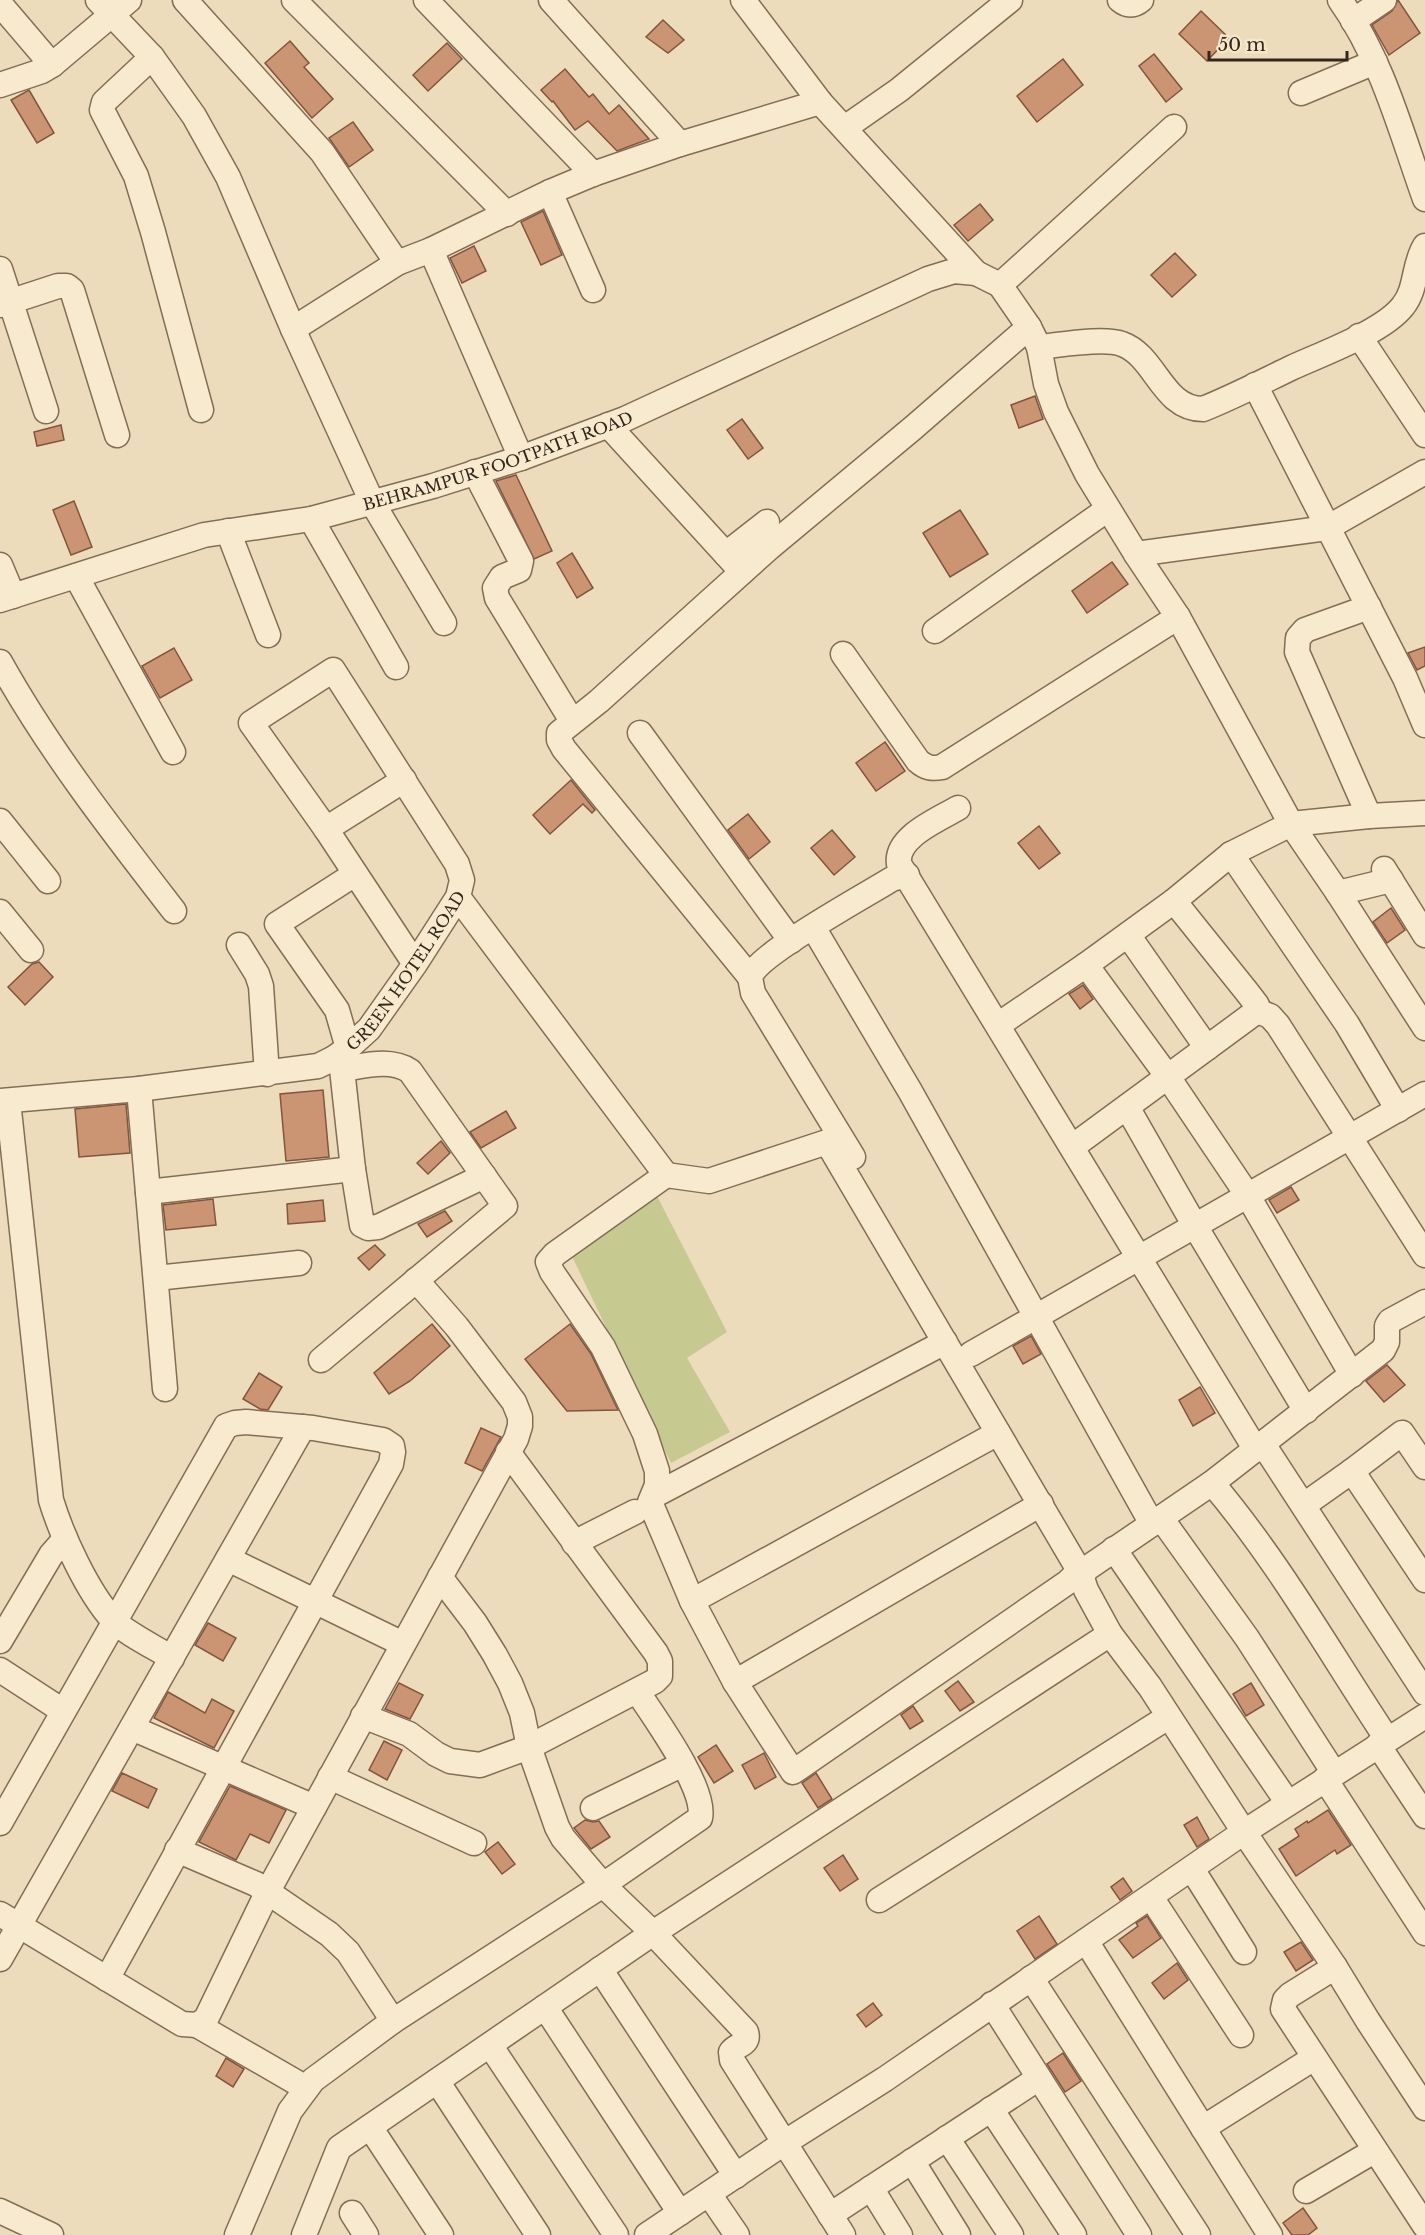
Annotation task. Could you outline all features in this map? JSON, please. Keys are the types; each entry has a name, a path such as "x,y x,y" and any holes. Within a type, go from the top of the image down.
{"street":[{"path":"185,0 322,152 397,263"},
{"path":"294,0 507,214"},
{"path":"426,0 593,174"},
{"path":"551,0 681,144"},
{"path":"743,0 820,102 976,273 1000,285 1034,337 1056,412 1087,474 1178,617 1291,824 1425,1028"},
{"path":"846,128 899,90 1010,0"},
{"path":"1120,0 1128,5 1134,5 1141,0"},
{"path":"1340,0 1375,62 1423,184"},
{"path":"1353,21 1384,0"},
{"path":"0,4 52,65"},
{"path":"0,85 36,74 52,65 113,5 194,116 228,177 293,329 372,502 444,624"},
{"path":"152,57 104,102 102,110 136,176 201,410"},
{"path":"1301,93 1375,62"},
{"path":"293,329 397,263 431,250 550,192 593,174 681,144 820,102"},
{"path":"1000,285 1174,127"},
{"path":"550,192 593,290"},
{"path":"1086,1569 1078,1549 1013,1426 753,993 750,977 564,749 559,740 559,733 599,701 742,572 1034,337 1124,344 1143,360 1174,398 1185,406 1203,409 1387,321 1403,307 1410,294 1416,267 1425,246"},
{"path":"431,250 521,458"},
{"path":"0,269 5,304 46,411"},
{"name":"BEHRAMPUR FOOTPATH ROAD","path":"7,598 204,535 311,519 521,458 625,419 928,279 954,271 976,273"},
{"path":"5,304 58,286 67,286 72,290 117,435"},
{"path":"1359,336 1425,435"},
{"path":"1255,385 1405,678 1425,725"},
{"path":"608,425 742,572"},
{"path":"475,472 521,561 519,570 502,577 495,588 497,598 572,721"},
{"path":"1136,554 1327,528 1425,472"},
{"path":"935,631 1108,509"},
{"path":"311,519 396,667"},
{"path":"726,554 767,522"},
{"path":"228,531 268,635"},
{"path":"0,565 7,598"},
{"path":"76,576 173,752"},
{"path":"1369,607 1305,630 1298,638 1297,652 1369,816"},
{"path":"843,654 918,761 925,767 934,769 952,761 1178,617"},
{"path":"0,662 33,717 87,798 174,911"},
{"name":"GREEN HOTEL ROAD","path":"4,1101 139,1089 267,1074 318,1066 341,1058 369,1029 415,964 458,897 462,880 457,864 333,670 251,723 326,829"},
{"path":"640,734 790,941"},
{"path":"404,780 326,829 415,964"},
{"path":"958,807 908,838 898,857 899,864 1139,1258 1259,1447 1304,1505 1425,1693"},
{"path":"998,1026 1128,935 1231,854 1291,824 1425,813"},
{"path":"0,821 48,881"},
{"path":"1231,854 1347,1024 1398,1110"},
{"path":"355,874 277,924 337,1010 353,1169 362,1225 368,1228 388,1223 484,1176"},
{"path":"1338,893 1387,874 1425,935"},
{"path":"750,977 757,966 790,941 892,879 907,875"},
{"path":"458,897 666,1175"},
{"path":"1174,901 1257,1005 1257,1011"},
{"path":"0,912 31,950"},
{"path":"813,927 910,1091 1036,1317 1156,1521 1248,1638 1425,1933"},
{"path":"1128,935 1207,1048"},
{"path":"239,945 257,974 261,986 267,1074"},
{"path":"1086,965 1168,1077 1248,1196 1352,1375"},
{"path":"1072,1147 1257,1011"},
{"path":"1257,1011 1270,1016 1278,1025 1348,1138 1425,1255"},
{"path":"321,1360 505,1206 410,1071 396,1065 341,1058"},
{"path":"139,1089 165,1389"},
{"path":"971,1354 1425,1094"},
{"path":"4,1101 51,1500 65,1539 82,1572 114,1621 172,1658"},
{"path":"1127,1107 1306,1411"},
{"path":"827,1142 1077,1567 1078,1572 1068,1582 793,1772 735,1682 692,1601 650,1502 654,1495 657,1471 653,1454 632,1404 603,1347 552,1272 548,1262 555,1254 666,1175 709,1181 827,1142"},
{"path":"148,1192 353,1169"},
{"path":"156,1278 299,1263"},
{"path":"197,2025 202,2023 212,2009 268,1891 508,1452 520,1426 520,1417 514,1402 457,1327 416,1280"},
{"path":"1425,1302 1390,1321 1383,1350 1352,1375 1212,1483 1086,1569 1082,1578 1110,1634 1150,1687 1425,2108"},
{"path":"654,1495 945,1342"},
{"path":"0,1823 226,1426 246,1422 303,1427 383,1440 392,1446 391,1464 106,1979"},
{"path":"0,1959 9,1921 132,1728 303,1427"},
{"path":"692,1601 998,1433"},
{"path":"1304,1505 1352,1472 1402,1433 1425,1467"},
{"path":"363,1716 410,1734 436,1754 458,1764 480,1765 529,1747 655,1681 660,1676 660,1661 508,1452"},
{"path":"1352,1472 1425,1580"},
{"path":"1212,1483 1245,1523 1287,1582 1425,1816"},
{"path":"735,1682 1041,1504"},
{"path":"574,1543 635,1512"},
{"path":"0,1641 51,1555 65,1539"},
{"path":"1114,1550 1288,1803"},
{"path":"228,1559 403,1644"},
{"path":"440,1577 475,1623 495,1655 522,1713 529,1747 557,1827 573,1852 603,1885 653,1933 746,2032 748,2038 746,2042 731,2052 732,2060 843,2235"},
{"path":"304,2235 339,2148 653,1933 1110,1634"},
{"path":"0,1670 63,1711"},
{"path":"237,2235 290,2111 306,2088 333,2064 393,2021 603,1885 700,1818 702,1811 700,1801 692,1780 637,1690"},
{"path":"648,2235 784,2143 885,2079 1244,1832 1425,1716"},
{"path":"879,1900 1168,1717"},
{"path":"132,1728 314,1807"},
{"path":"592,1808 683,1764"},
{"path":"330,1777 474,1843"},
{"path":"177,1850 240,1876 268,1891 310,1919 342,1945 393,2021"},
{"path":"1192,1869 1244,1952"},
{"path":"1151,1897 1240,2035"},
{"path":"9,1921 182,2024 197,2025 306,2088"},
{"path":"1086,1941 1270,2235"},
{"path":"1335,1967 1290,1995 1283,2009 1425,2227 1408,2235"},
{"path":"600,1969 736,2176"},
{"path":"1031,1978 1198,2235"},
{"path":"992,2004 1139,2235"},
{"path":"546,2007 680,2213"},
{"path":"490,2045 616,2235"},
{"path":"1203,2128 1314,2058"},
{"path":"830,2215 1039,2078"},
{"path":"437,2081 538,2235"},
{"path":"991,2109 1074,2235"},
{"path":"370,2127 441,2235"},
{"path":"947,2138 1011,2235"},
{"path":"1306,2191 1374,2151"},
{"path":"912,2161 958,2235"},
{"path":"871,2188 900,2235"},
{"path":"709,2194 737,2235"},
{"path":"0,2211 51,2235"},
{"path":"352,2213 366,2235"}],"green space":[{"path":"657,1196 727,1332 687,1358 730,1432 671,1463 569,1250"}],"building":[{"path":"1398,0 1420,33 1389,55 1372,25 1392,11"},
{"path":"1201,11 1229,38 1207,61 1179,34"},
{"path":"663,20 684,40 668,53 646,37"},
{"path":"290,41 309,63 304,67 333,99 312,118 265,63"},
{"path":"447,43 462,59 428,91 413,75"},
{"path":"1154,54 1182,89 1166,102 1139,66"},
{"path":"1063,59 1083,85 1037,122 1017,96"},
{"path":"565,69 589,97 593,94 609,114 619,105 649,139 617,151 588,121 575,130 553,101 541,90"},
{"path":"29,90 54,133 37,143 11,100"},
{"path":"353,122 373,150 349,167 329,138"},
{"path":"980,204 993,220 968,241 954,225"},
{"path":"543,211 562,255 541,265 521,222"},
{"path":"474,246 486,271 462,283 450,258"},
{"path":"1175,253 1196,275 1172,297 1151,275"},
{"path":"1035,396 1043,419 1019,428 1011,405"},
{"path":"742,419 763,448 748,459 727,430"},
{"path":"61,425 64,440 37,446 34,432"},
{"path":"516,475 552,551 534,559 496,481"},
{"path":"74,501 92,547 71,555 53,510"},
{"path":"960,510 988,554 950,577 923,533"},
{"path":"572,553 593,588 577,598 557,563"},
{"path":"1112,562 1128,584 1087,613 1072,591"},
{"path":"1425,647 1425,666 1417,670 1408,653"},
{"path":"174,648 192,680 160,698 142,666"},
{"path":"885,742 905,771 876,791 856,763"},
{"path":"571,780 595,810 592,813 583,804 550,834 533,815"},
{"path":"748,814 770,842 749,859 728,830"},
{"path":"1039,826 1060,853 1039,869 1018,843"},
{"path":"832,830 855,857 834,875 811,848"},
{"path":"1391,908 1405,930 1387,943 1373,922"},
{"path":"39,962 53,977 25,1005 8,987 32,964"},
{"path":"1083,985 1093,999 1080,1009 1069,994"},
{"path":"323,1090 329,1157 286,1161 280,1094"},
{"path":"126,1104 130,1153 79,1157 75,1109"},
{"path":"506,1111 516,1128 481,1148 470,1132"},
{"path":"441,1141 450,1153 428,1174 417,1163"},
{"path":"1291,1187 1299,1200 1277,1213 1269,1200"},
{"path":"213,1199 216,1225 166,1230 163,1205"},
{"path":"323,1200 325,1221 288,1224 287,1204"},
{"path":"445,1211 452,1221 427,1237 418,1224"},
{"path":"375,1245 385,1255 369,1270 358,1258"},
{"path":"432,1324 450,1346 410,1381 389,1394 374,1373"},
{"path":"570,1324 591,1354 618,1410 567,1411 525,1359"},
{"path":"1031,1336 1041,1354 1023,1364 1013,1346"},
{"path":"1387,1365 1405,1385 1384,1402 1366,1381"},
{"path":"259,1373 282,1387 268,1410 260,1409 243,1399"},
{"path":"1200,1387 1215,1413 1193,1426 1179,1400"},
{"path":"481,1428 501,1437 482,1471 465,1463"},
{"path":"208,1623 236,1638 223,1661 195,1645"},
{"path":"958,1681 974,1702 960,1711 945,1691"},
{"path":"399,1683 423,1695 410,1719 385,1709"},
{"path":"1251,1683 1264,1705 1246,1716 1233,1694"},
{"path":"168,1692 205,1713 212,1699 234,1711 214,1748 154,1718"},
{"path":"913,1706 923,1721 910,1729 901,1715"},
{"path":"384,1741 402,1750 387,1780 369,1770"},
{"path":"716,1745 733,1771 714,1783 698,1757"},
{"path":"764,1753 776,1777 755,1789 742,1765"},
{"path":"122,1773 157,1789 148,1808 112,1791"},
{"path":"816,1773 832,1799 818,1808 802,1783"},
{"path":"230,1786 286,1810 269,1843 250,1834 236,1860 199,1842"},
{"path":"1328,1810 1351,1845 1337,1854 1335,1850 1296,1876 1279,1849 1299,1836 1295,1829"},
{"path":"1197,1817 1209,1839 1197,1847 1184,1825"},
{"path":"585,1820 599,1821 610,1837 591,1849 574,1828"},
{"path":"498,1842 515,1864 502,1874 485,1852"},
{"path":"843,1855 858,1879 840,1891 824,1868"},
{"path":"1123,1878 1132,1891 1120,1900 1111,1887"},
{"path":"1039,1916 1057,1944 1035,1959 1017,1931"},
{"path":"1147,1916 1161,1938 1133,1958 1119,1940 1138,1926 1136,1923"},
{"path":"1301,1942 1313,1960 1296,1971 1284,1952"},
{"path":"1177,1963 1188,1980 1164,1999 1152,1983"},
{"path":"873,2003 882,2015 866,2027 857,2015"},
{"path":"1063,2053 1081,2081 1065,2092 1047,2064"},
{"path":"226,2058 244,2069 233,2087 216,2076"},
{"path":"1303,2208 1317,2228 1308,2235 1292,2235 1283,2223"}]}
